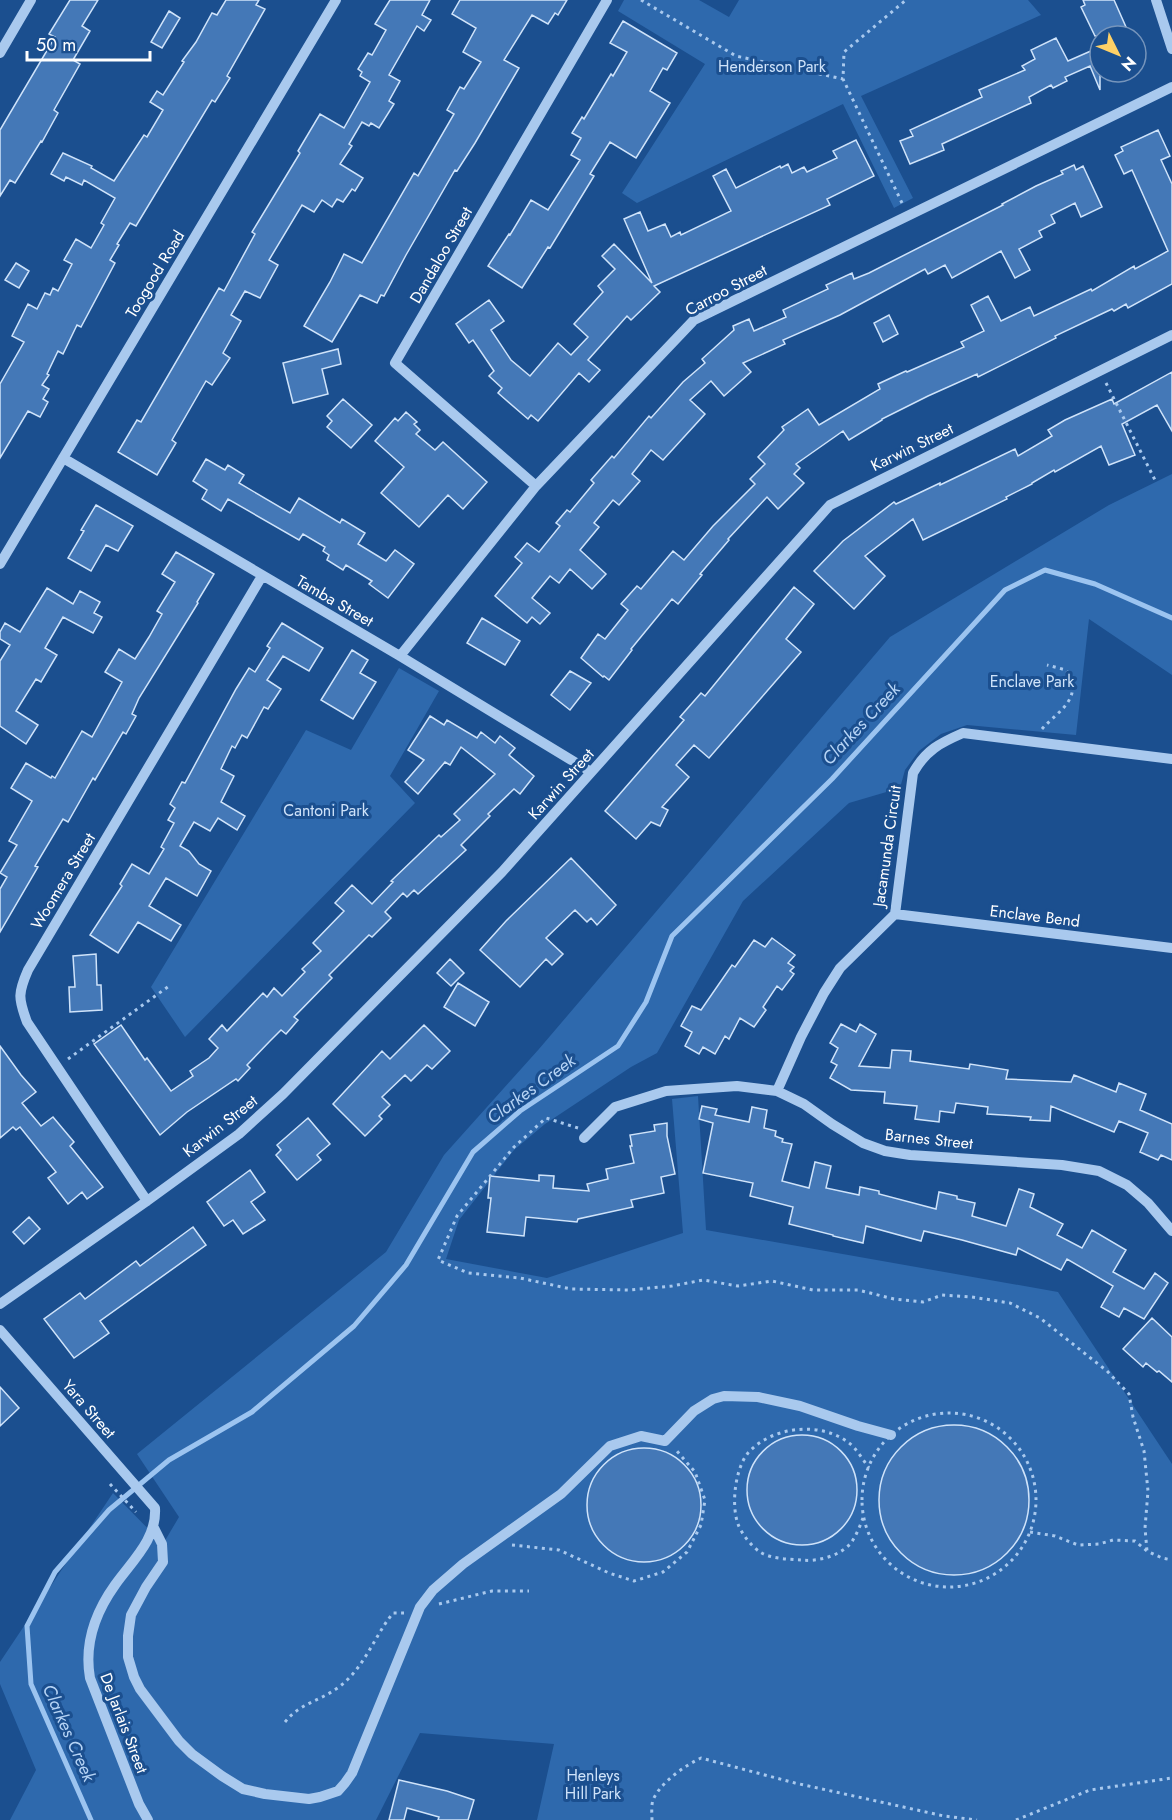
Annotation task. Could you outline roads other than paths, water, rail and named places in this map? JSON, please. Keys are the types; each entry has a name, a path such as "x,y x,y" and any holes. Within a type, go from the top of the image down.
{"street":[{"path":"0,52 31,0"},
{"name":"Toogood Road","path":"0,564 336,0"},
{"name":"Dandaloo Street","path":"536,486 395,363 608,0"},
{"path":"1156,0 1172,49"},
{"name":"Carroo Street","path":"400,656 536,486 694,320 1172,87"},
{"name":"Karwin Street","path":"0,1304 239,1134 283,1094 502,872 830,505 1172,335"},
{"name":"Tamba Street","path":"63,458 400,656 591,772"},
{"name":"Woomera Street","path":"147,1201 27,1022 20,1004 20,987 262,576"},
{"name":"Jacamunda Circuit","path":"777,1091 801,1037 840,968 895,914 913,772 921,758 940,743 963,733 1172,759"},
{"name":"Enclave Bend","path":"895,914 1172,948"},
{"name":"Barnes Street","path":"587,1135 615,1107 666,1091 737,1086 777,1091 804,1104 863,1143 885,1151 910,1155 1062,1165 1099,1171 1127,1185 1148,1203 1172,1231"},
{"name":"Yara Street","path":"0,1330 152,1504"},
{"path":"154,1528 162,1544 163,1562 131,1615 128,1636 130,1665 140,1689 179,1741 192,1754 222,1776 243,1789 309,1799 338,1791 352,1773 420,1607 433,1590 463,1564 561,1494 610,1446 641,1436 665,1441 694,1411 713,1399 724,1396 758,1396 800,1406 891,1435"},
{"name":"De Jarlais Street","path":"148,1820 139,1804 90,1678 88,1656 94,1625 102,1606 154,1528 155,1518 152,1504"}],"waterway":[{"name":"Clarkes Creek","path":"91,1820 31,1684 27,1626 55,1572 109,1510 169,1460 252,1412 354,1326 406,1265 473,1152 520,1111 618,1046 646,1002 672,936 832,779 1005,590 1045,570 1095,584 1172,618"}],"park label":[{"name":"Henderson Park","path":"772,66"},
{"name":"Enclave Park","path":"1032,681"},
{"name":"Cantoni Park","path":"326,810"},
{"name":"Henleys Hill Park","path":"593,1784"}]}
